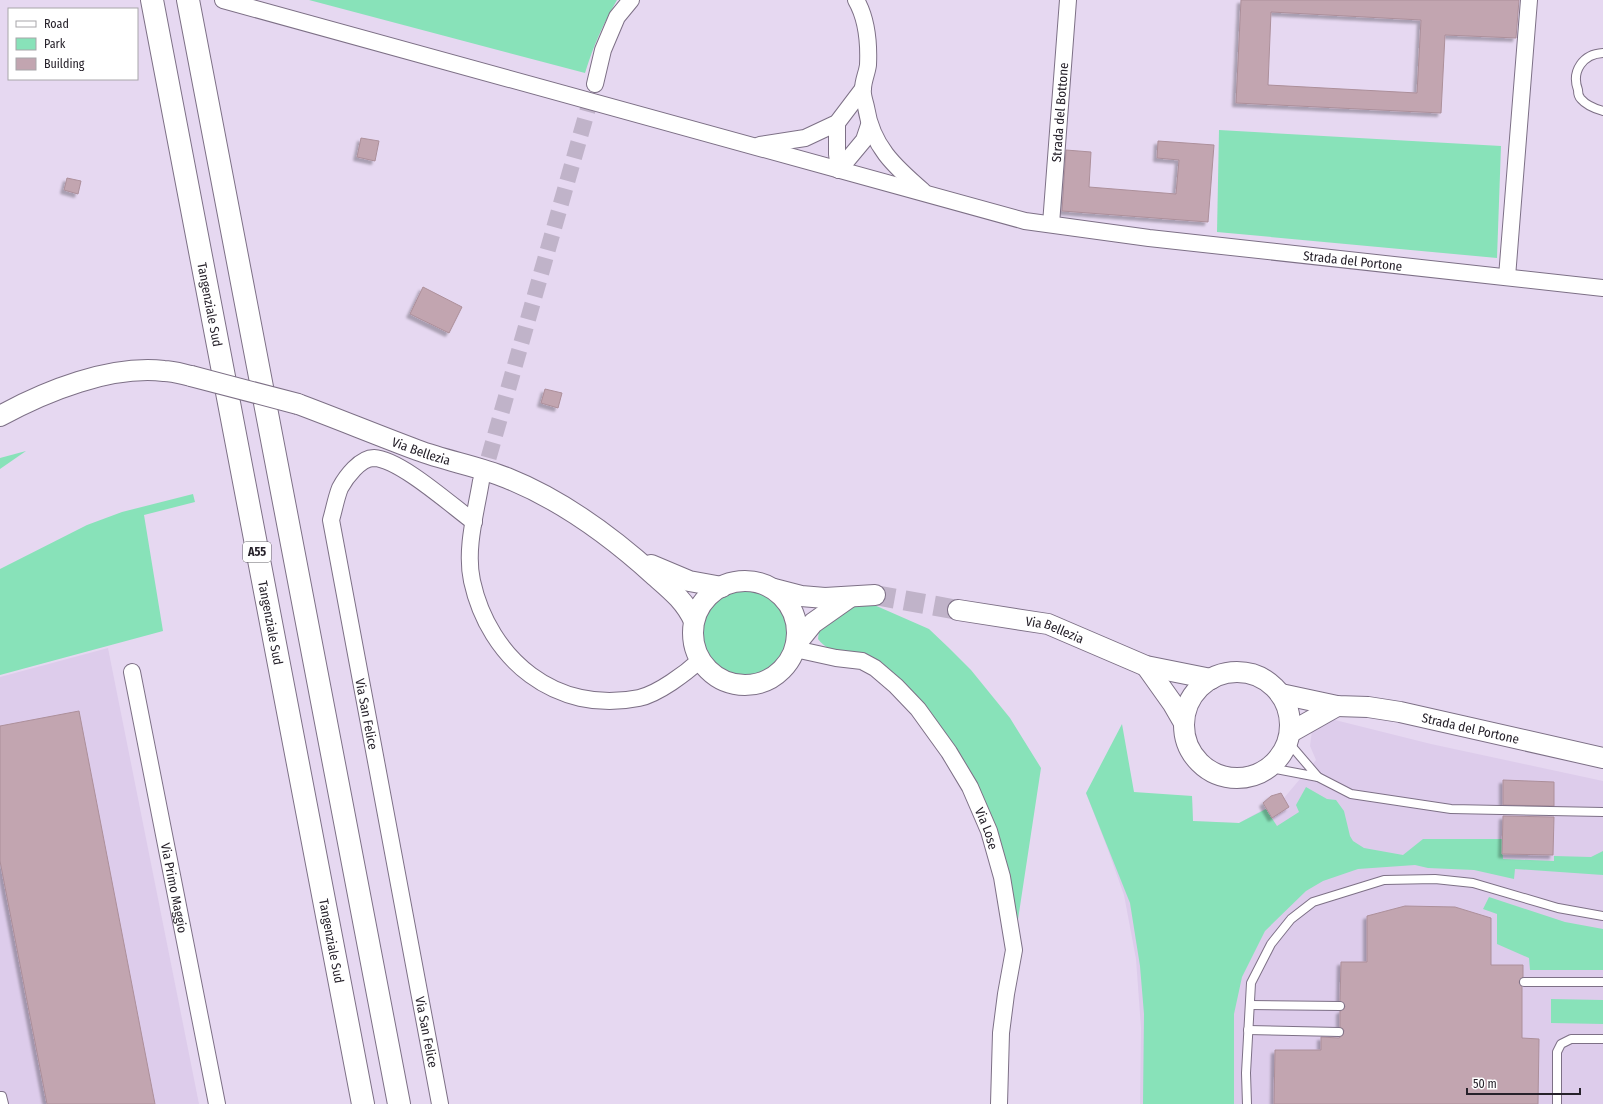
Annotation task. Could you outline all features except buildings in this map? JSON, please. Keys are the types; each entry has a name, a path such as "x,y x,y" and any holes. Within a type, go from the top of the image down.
{"highway":[{"name":"Tangenziale Sud","path":"152,0 364,1104"},
{"name":"A55","path":"188,0 399,1104"}],"street":[{"path":"595,84 603,50 617,17 631,0"},
{"path":"753,146 805,138 837,123 862,90 868,66 868,37 862,10 856,0"},
{"name":"Strada del Bottone","path":"1051,224 1068,0"},
{"path":"1507,277 1529,0"},
{"name":"Strada del Portone","path":"226,1 1025,221 1149,238 1603,288"},
{"path":"862,90 869,125 878,145 894,166 926,193"},
{"path":"837,123 837,154 839,170"},
{"path":"839,170 864,140 869,125"},
{"name":"Via Bellezia","path":"0,416 72,384 126,371 164,370 298,404 354,424 418,451 506,478 559,503 637,559 676,594 688,608 694,621"},
{"name":"Via San Felice","path":"440,1104 330,520 340,488 349,474 361,463 373,458 389,462 413,476 474,522"},
{"path":"482,481 474,522 470,561 472,579 482,615 492,634 516,664 550,688 590,701 607,701 640,698 672,682 689,671 700,660"},
{"name":"Via Bellezia","path":"637,559 689,581 722,586"},
{"name":"Via Bellezia","path":"850,598 813,623 796,647 788,664 771,679 759,684 742,685 727,682 715,676 700,660 694,640 694,621 699,607 707,597 722,586 736,581 757,582 773,589 802,596 850,598 875,595"},
{"name":"Via Bellezia","path":"773,589 790,606 795,618 798,631 796,647"},
{"name":"Via Bellezia","path":"958,610 1048,624 1146,666 1211,679"},
{"name":"Via Lose","path":"796,647 828,656 862,661 876,668 918,709 949,752 970,787 989,831 1000,871 1014,950 1001,1033 999,1104"},
{"path":"1146,666 1173,704 1184,723"},
{"name":"Via Primo Maggio","path":"132,672 217,1104"},
{"path":"1234,672 1251,673 1268,681 1281,694 1289,710 1289,737 1281,756 1270,768 1255,776 1238,779 1221,776 1205,768 1193,756 1186,740 1184,723 1186,709 1192,696 1201,685 1216,676 1234,672"},
{"name":"Strada del Portone","path":"1281,694 1337,706 1368,707 1400,712 1603,758"},
{"path":"1289,737 1337,706"}],"lane":[{"path":"1603,53 1596,54 1581,63 1574,80 1580,99 1594,108 1603,111"},
{"path":"1289,737 1318,777"},
{"path":"1270,768 1318,777 1351,794 1450,809 1603,812"},
{"path":"1247,1104 1248,1030 1251,983 1271,944 1291,919 1313,902 1384,880 1435,879 1473,883 1558,908 1603,916"},
{"path":"1524,982 1603,982"},
{"path":"1250,1005 1340,1006"},
{"path":"1248,1030 1339,1032"},
{"path":"1557,1104 1557,1052 1560,1044 1571,1039 1603,1039"},
{"path":"0,1096 2,1096 4,1104"}],"shaded area":[{"path":"108,648 199,1104 0,1104 0,677"},
{"path":"1331,719 1431,744 1603,781 1603,1104 1140,1104 1141,1028 1136,959 1124,895 1086,793 1192,796 1193,821 1239,823 1284,798 1316,760 1310,746 1312,730"}],"green space":[{"path":"309,0 617,0 607,18 591,54 585,73"},
{"path":"1219,130 1501,146 1497,258 1217,232"},
{"path":"26,451 0,469 0,458"},
{"path":"193,494 195,502 144,515 163,631 0,675 0,569 87,525 122,512"},
{"path":"745,581 765,585 782,596 793,613 797,633 793,653 782,670 765,681 745,685 725,681 708,670 697,653 693,633 697,613 708,596 725,585"},
{"path":"872,604 929,629 949,648 971,670 1010,718 1041,768 1017,926 994,829 879,664 864,653 839,651 828,648 818,639 819,631 838,607"},
{"path":"1122,724 1134,792 1192,796 1193,821 1239,823 1266,809 1277,826 1299,812 1296,805 1306,787 1327,799 1336,800 1344,811 1350,836 1353,841 1364,848 1403,855 1423,839 1502,839 1503,859 1554,861 1554,856 1591,857 1603,851 1603,875 1515,869 1514,879 1474,870 1428,868 1415,865 1358,869 1323,881 1306,891 1265,931 1242,977 1234,1014 1234,1104 1143,1104 1144,1014 1140,966 1130,903 1086,793"},
{"path":"1489,897 1565,922 1603,929 1603,970 1530,970 1529,958 1497,944 1497,914 1483,909"},
{"path":"1551,999 1603,1000 1603,1024 1551,1023"}],"tunnel":[{"path":"482,481 595,84"},
{"path":"875,595 958,610"}]}
